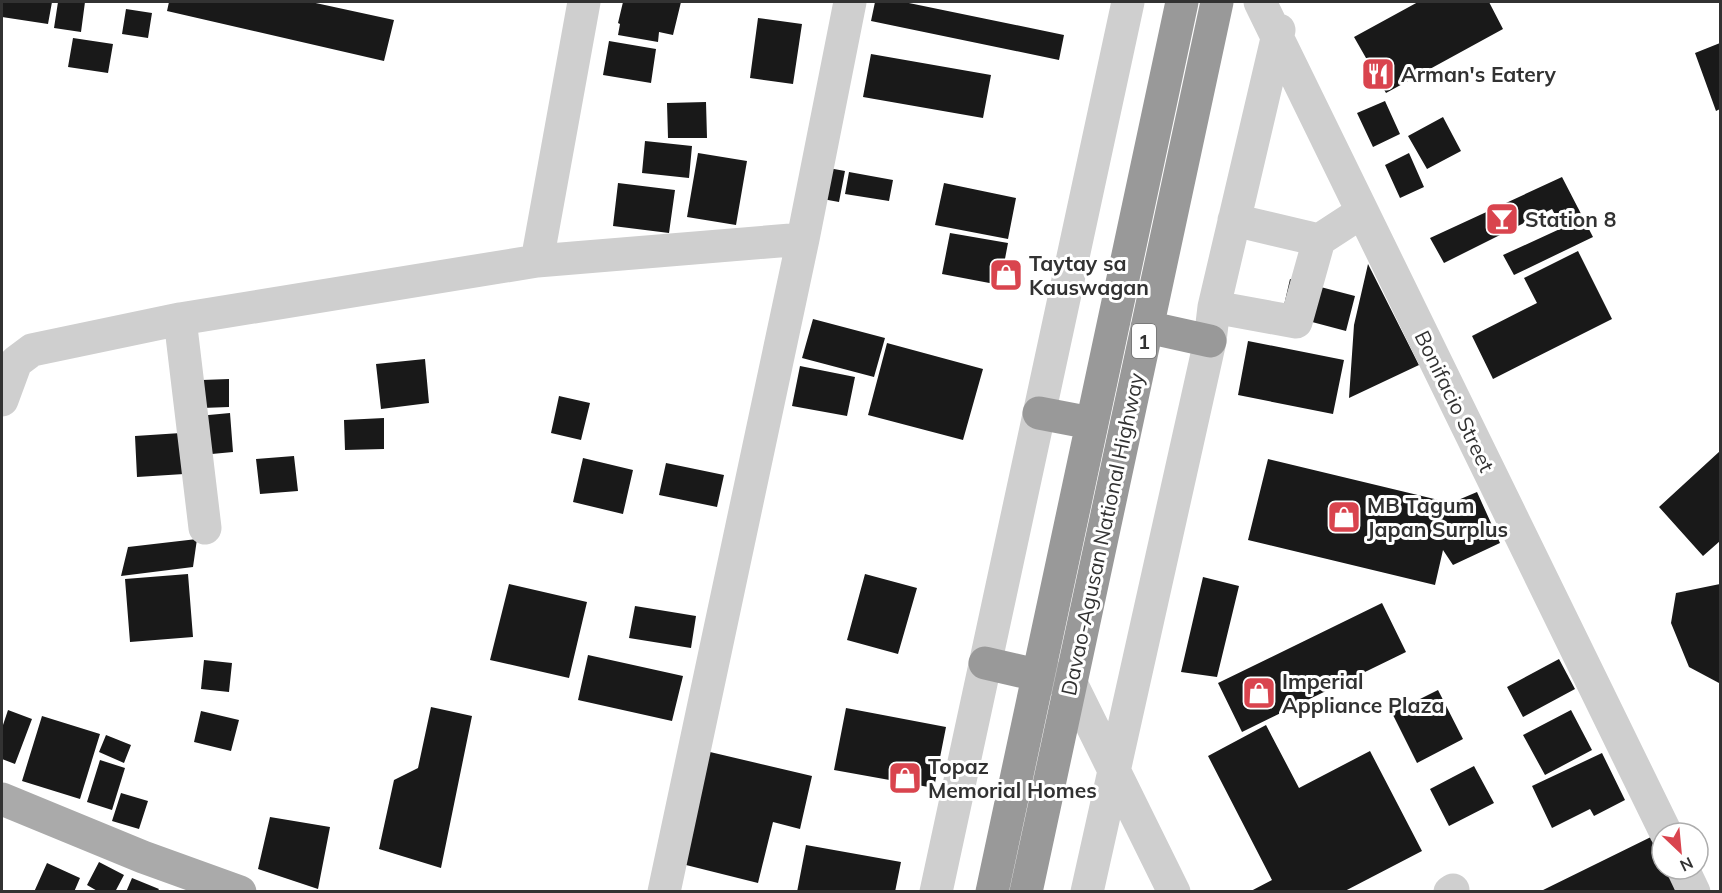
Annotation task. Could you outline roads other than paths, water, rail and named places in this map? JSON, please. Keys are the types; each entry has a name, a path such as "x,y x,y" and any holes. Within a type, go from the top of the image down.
{"highway":[{"name":"Davao-Agusan National Highway","path":"992,891 1182,2"},
{"name":"Davao-Agusan National Highway","path":"1026,891 1217,2"},
{"path":"1147,327 1209,341"},
{"path":"1039,413 1091,423"},
{"path":"985,663 1037,675"}],"main road":[{"path":"2,799 143,857 240,891"}],"street":[{"path":"664,891 803,239 850,2"},
{"path":"936,891 1128,2"},
{"name":"Bonifacio Street","path":"1260,2 1660,821"},
{"path":"1087,891 1209,341 1214,307 1285,2"},
{"path":"537,261 575,3"},
{"path":"1214,307 1296,322 1319,240 1362,212"},
{"path":"1234,220 1319,240"},
{"path":"2,400 16,362 32,350 180,319 537,261 803,239"},
{"path":"180,319 205,528"},
{"path":"1037,675 1070,681 1174,891"}],"place":[{"name":"Arman's Eatery","path":"1378,74"},
{"name":"Station 8","path":"1502,219"},
{"name":"Taytay sa Kauswagan","path":"1006,275"},
{"name":"MB Tagum Japan Surplus","path":"1344,517"},
{"name":"Imperial Appliance Plaza","path":"1259,693"},
{"name":"Topaz Memorial Homes","path":"905,778"}]}
